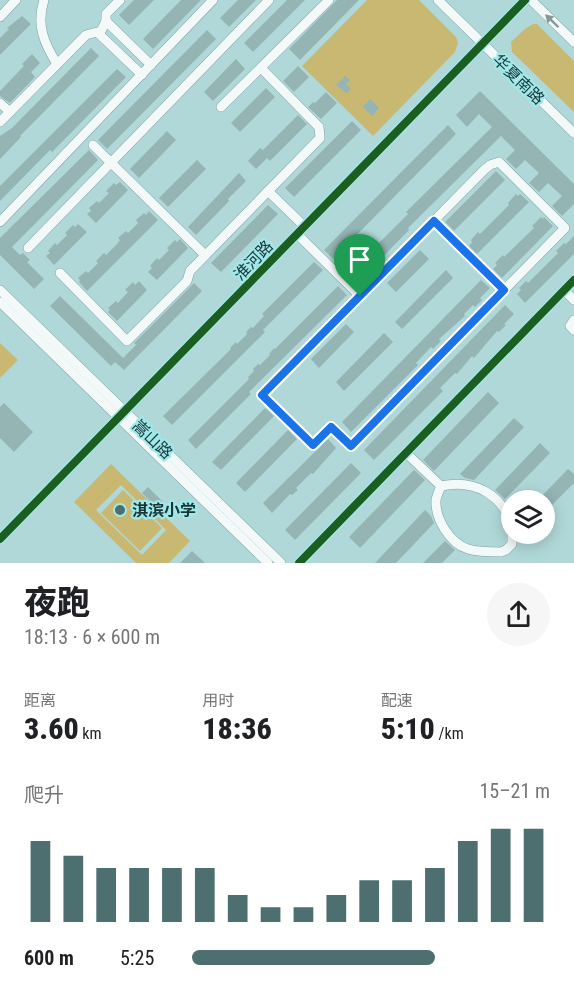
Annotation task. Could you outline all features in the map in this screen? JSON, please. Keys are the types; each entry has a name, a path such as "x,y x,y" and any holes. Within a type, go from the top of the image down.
{"street":[{"path":"0,17 16,0"},
{"path":"44,0 40,28 46,46 57,64"},
{"path":"0,122 86,35 98,33 104,27 106,14 120,0"},
{"path":"0,222 213,0"},
{"path":"28,248 269,0"},
{"path":"222,107 328,0"},
{"name":"华夏南路","path":"438,0 574,133"},
{"name":"淮河路","path":"0,539 525,0"},
{"path":"531,0 574,42"},
{"path":"106,21 151,64"},
{"path":"98,33 142,75"},
{"path":"60,273 127,341 187,281 190,271 320,138 319,127 261,68"},
{"path":"0,103 10,112"},
{"path":"93,145 205,255"},
{"path":"499,162 565,228 504,290 351,446 331,427 313,445 262,395 484,170 499,162"},
{"path":"268,191 305,227"},
{"path":"434,221 504,290"},
{"path":"297,234 360,296"},
{"path":"299,563 574,280"},
{"name":"嵩山路","path":"0,290 264,561"},
{"path":"564,290 574,300"},
{"name":"嵩山路","path":"0,302 280,563"},
{"path":"574,320 570,326 574,330"},
{"path":"406,453 441,486"},
{"path":"441,486 456,483 485,492 501,505"},
{"path":"441,486 436,499 438,514 443,526 458,543 466,548 501,552 512,544"}],"shaded area":[{"path":"367,0 419,0 456,37 458,43 455,52 373,136 302,66"},
{"path":"533,24 537,24 574,61 574,112 512,52 511,42"},
{"path":"0,343 18,360 0,378"},
{"path":"111,464 190,541 169,563 136,563 74,502","holes":["121,485 166,530 142,555 96,510"]},
{"path":"123,490 162,528 140,551 101,513"}],"building":[{"path":"134,0 154,0 129,25 119,15"},
{"path":"181,0 201,0 153,49 143,39"},
{"path":"238,0 256,0 229,27 220,18"},
{"path":"287,0 305,0 253,52 244,43"},
{"path":"337,0 359,0 300,60 289,49"},
{"path":"22,16 31,24 0,55 0,38 9,29 7,28"},
{"path":"207,30 216,39 107,149 98,140"},
{"path":"91,48 99,56 0,159 0,136 12,128"},
{"path":"32,54 40,63 31,72 35,77 10,103 0,96 0,91"},
{"path":"236,59 245,69 213,101 204,92"},
{"path":"298,66 309,77 294,92 283,81"},
{"path":"117,69 126,77 0,201 0,186"},
{"path":"345,76 350,80 346,84 351,89 346,93 336,85"},
{"path":"266,88 275,97 240,132 231,123"},
{"path":"480,91 574,184 574,204 562,216 552,206 562,196 548,183 539,192 529,183 539,173 525,160 516,169 506,159 515,150 501,136 408,228 409,230 357,283 348,274 408,214 406,212 492,127 479,114 467,127 456,115"},
{"path":"326,92 337,103 321,119 308,107"},
{"path":"370,99 379,108 372,116 363,107"},
{"path":"298,115 307,124 270,161 267,158 256,169 248,161 260,148 263,150"},
{"path":"352,121 361,130 294,197 285,188"},
{"path":"448,125 456,134 333,259 324,250"},
{"path":"167,131 176,140 139,178 130,169"},
{"path":"89,150 98,160 12,247 20,255 23,253 30,260 27,262 44,279 34,289 0,255 0,238"},
{"path":"197,160 206,169 168,207 159,198"},
{"path":"496,171 505,180 454,231 445,222"},
{"path":"239,173 246,181 196,235 188,227"},
{"path":"120,182 128,190 96,223 87,214 91,211 89,208 97,201 99,203 109,193 106,191 114,183 116,185"},
{"path":"516,194 518,196 520,194 529,202 477,254 469,246 471,240 509,205 508,203"},
{"path":"268,205 278,214 221,272 211,263"},
{"path":"149,211 158,220 87,291 78,278 86,271 88,273 104,253 106,255 117,244 120,240 118,238 126,231 128,233 138,223 136,220"},
{"path":"541,217 553,226 502,278 493,269 497,265 495,263 534,228 532,226"},
{"path":"78,224 87,232 54,265 46,256 50,253 48,251 67,235 65,233 73,225 75,227"},
{"path":"574,236 574,254 525,303 517,294 521,290 519,288 526,281 528,283 558,253 556,251"},
{"path":"180,239 188,248 157,280 148,272 152,268 150,266 169,250 167,248 175,240 177,242"},
{"path":"420,250 429,259 396,292 387,283"},
{"path":"314,262 323,270 172,425 163,416 236,342 237,344 247,334 246,332 251,327 253,328 264,316 262,314"},
{"path":"446,270 453,278 402,329 395,322"},
{"path":"481,280 490,288 480,298 482,300 475,307 473,305 464,314 465,316 439,339 441,341 433,349 431,347 416,363 418,365 351,432 342,422"},
{"path":"139,281 147,290 117,321 108,312 110,310 108,308 116,301 118,303 128,292 125,290 133,282 135,285"},
{"path":"194,283 202,291 124,370 115,362 111,366 50,306 60,296 123,358 136,345 134,343"},
{"path":"338,286 347,295 249,392 251,394 196,449 188,440 249,379 253,369 258,364 260,365 274,348"},
{"path":"505,305 514,314 504,324 506,325 499,332 497,331 474,358 472,356 457,374 455,373 440,388 443,391 374,460 364,450"},
{"path":"346,324 354,332 319,368 311,359"},
{"path":"384,333 393,342 344,391 336,382"},
{"path":"488,392 499,403 434,471 423,460"},
{"path":"4,403 33,432 14,452 0,438 0,407"},
{"path":"265,408 274,416 221,470 212,462"},
{"path":"514,418 524,427 474,480 460,474"},
{"path":"288,430 297,439 245,492 236,483"},
{"path":"328,439 336,448 313,474 311,473 296,488 298,490 290,494 272,513 263,503"},
{"path":"540,443 550,453 514,490 501,490 501,495 495,490"},
{"path":"351,463 361,473 295,540 285,530"},
{"path":"568,469 574,474 574,483 555,502 555,490 548,490"},
{"path":"414,470 425,480 360,548 349,537"},
{"path":"148,487 165,504 159,510 142,493"},
{"path":"425,510 434,523 396,563 375,563"},
{"path":"445,541 455,550 442,563 423,563"},
{"path":"192,551 205,563 180,563"}],"cycle path":[{"path":"0,539 525,0"},
{"path":"299,563 574,280"}],"place":[{"name":"淇滨小学","path":"120,510"}],"route":[{"path":"434,221 504,290 351,446 331,427 313,445 262,395 360,296 434,221"}]}
